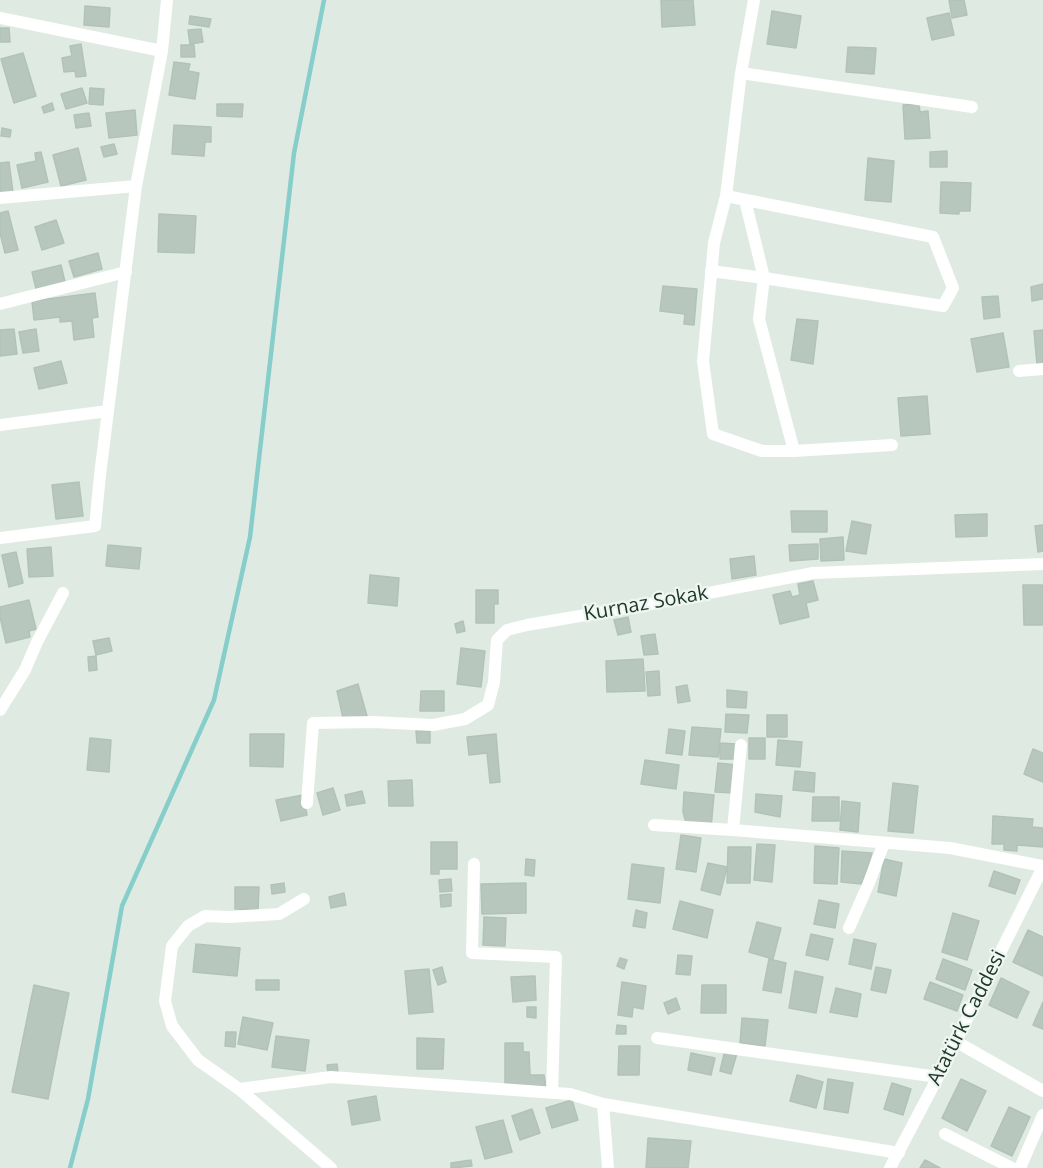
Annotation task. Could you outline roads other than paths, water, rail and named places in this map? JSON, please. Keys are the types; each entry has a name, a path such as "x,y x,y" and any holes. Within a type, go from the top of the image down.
{"street":[{"path":"0,538 95,526 136,186 162,51 167,0"},
{"path":"754,0 741,73 726,196 714,243 711,271 703,361 713,435 762,451 892,445"},
{"path":"0,18 162,51"},
{"path":"741,73 972,107"},
{"path":"0,198 136,186"},
{"path":"711,271 943,306 952,288 933,237 726,196"},
{"path":"745,200 764,278 759,319 794,451"},
{"path":"0,304 126,272"},
{"path":"1020,371 1043,369"},
{"path":"0,425 108,411"},
{"name":"Kurnaz Sokak","path":"307,803 313,723 433,725 465,719 488,705 494,682 497,640 507,630 813,573 1043,564"},
{"path":"0,710 25,670 63,593"},
{"path":"733,830 741,745"},
{"path":"654,825 950,848 1043,867"},
{"path":"849,928 884,843"},
{"path":"474,864 472,953 556,957 552,1093"},
{"name":"Atatürk Caddesi","path":"890,1168 955,1041 1037,891 1043,867"},
{"path":"304,899 279,914 205,916 188,926 172,946 165,1000 172,1026 198,1060 239,1089 331,1168"},
{"path":"657,1038 938,1077"},
{"path":"955,1041 1043,1090"},
{"path":"239,1089 331,1077 570,1094 603,1104 898,1153"},
{"path":"603,1104 608,1168"},
{"path":"1020,1168 1043,1115"},
{"path":"945,1134 1012,1168"}],"waterway":[{"path":"70,1168 88,1099 122,906 214,700 250,537 294,153 324,0"}]}
